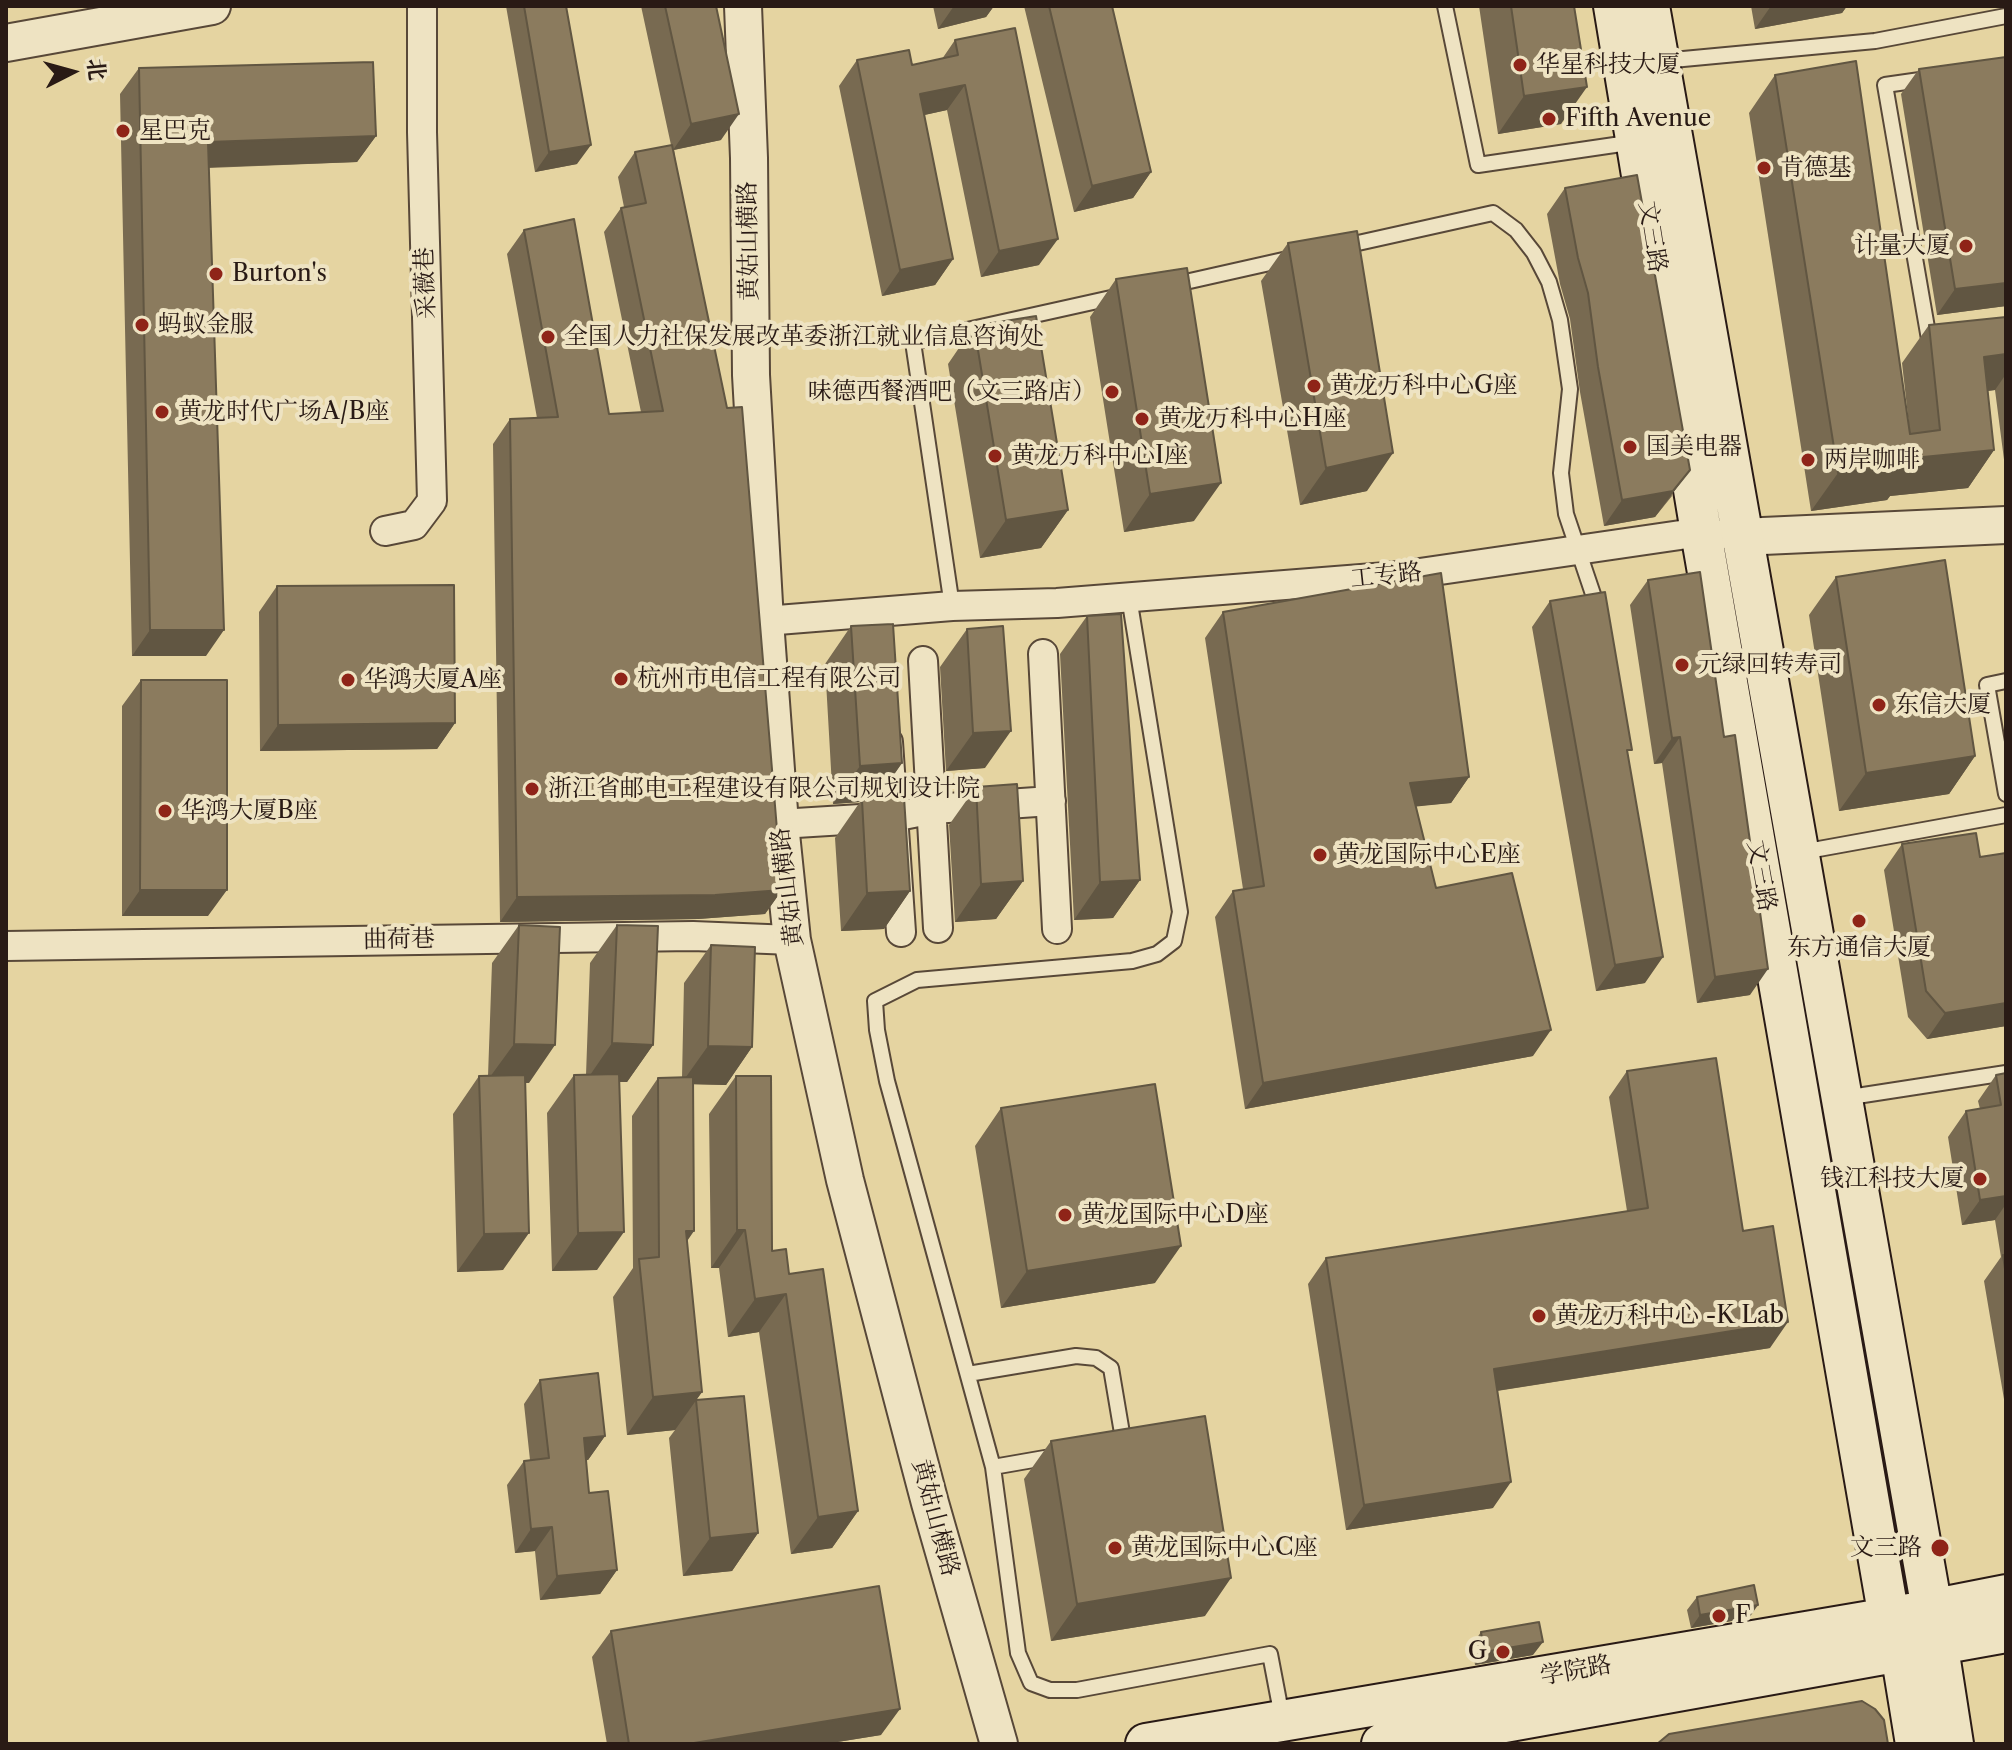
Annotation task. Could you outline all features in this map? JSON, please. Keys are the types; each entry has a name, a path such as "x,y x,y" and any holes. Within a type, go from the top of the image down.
{"main road":[{"name":"文三路","path":"1614,6 1654,140 1741,537 1841,1099 1914,1631 1916,1744"},
{"name":"文三路","path":"1649,6 1659,61 1654,140 1701,532 1914,1631 1953,1744"},
{"name":"学院路","path":"1382,1744 1465,1737 1914,1631 2006,1595"},
{"name":"学院路","path":"1146,1744 1282,1721 1914,1631 2006,1632"}],"street":[{"path":"6,43 212,6"},
{"name":"采薇巷","path":"385,531 414,525 432,501 422,132 422,6"},
{"name":"黄姑山横路","path":"743,6 749,158 751,375 765,621 792,940 845,1180 930,1503 999,1744"},
{"name":"工专路","path":"765,621 1399,576 1701,532 1741,537 2006,525"},
{"path":"1043,654 1057,929"},
{"path":"923,661 938,928"},
{"path":"886,708 901,932"},
{"path":"780,824 893,817 933,809 1051,801"},
{"name":"曲荷巷","path":"6,946 693,936 792,940"}],"lane":[{"path":"1445,6 1478,165 1654,140"},
{"path":"1659,61 1875,41 2006,16"},
{"path":"1944,343 1929,345 1885,85 1945,77"},
{"path":"1157,288 1493,213 1516,230 1534,253 1549,282 1560,320 1570,389 1561,473 1566,514 1600,618"},
{"path":"952,606 913,342 1142,291"},
{"path":"1129,597 1180,912 1174,941 1157,954 1132,961 917,980 875,1001 877,1030 887,1081 993,1467 1018,1653 1031,1683 1050,1690 1077,1690 1270,1654 1282,1721"},
{"path":"2006,681 1987,685 2006,794"},
{"path":"1797,853 2006,815"},
{"path":"1841,1099 2006,1073"},
{"path":"968,1374 1076,1356 1096,1358 1111,1368 1125,1445 1110,1447"},
{"path":"993,1467 1066,1455"}],"building":[{"path":"524,6 566,6 591,145 549,152"},
{"path":"665,6 716,6 739,114 691,124"},
{"path":"1049,6 1112,6 1151,172 1092,186"},
{"path":"1511,6 1574,6 1587,87 1524,96"},
{"path":"1015,28 1058,239 999,251 965,85 920,94 953,259 900,270 857,60 909,50 912,65 958,55 955,40"},
{"name":"计量大厦","path":"2006,57 2006,283 1955,289 1919,69"},
{"path":"1856,61 1910,434 1940,430 1929,325 2006,317 2006,354 1984,357 1994,450 1913,458 1914,462 1838,473 1775,75"},
{"name":"黄龙时代广场A/B座","path":"373,62 376,136 208,142 224,630 150,630 139,68"},
{"name":"杭州市电信工程有限公司","path":"672,145 727,408 742,407 782,890 715,895 517,897 510,419 558,417 524,230 574,219 609,414 663,411 621,208 646,203 635,152"},
{"path":"1637,175 1690,470 1673,491 1622,500 1588,293 1565,188"},
{"path":"1357,231 1393,453 1326,468 1288,243"},
{"path":"1187,268 1221,483 1150,494 1116,279"},
{"path":"1036,316 1068,510 1006,520 974,326"},
{"path":"1945,560 1975,756 1866,773 1836,577"},
{"path":"1700,572 1724,737 1735,735 1768,969 1715,977 1680,737 1672,738 1648,580"},
{"name":"黄龙国际中心E座","path":"1441,573 1469,777 1410,783 1436,888 1512,873 1551,1030 1263,1083 1233,891 1264,886 1223,612"},
{"name":"华鸿大厦A座","path":"454,585 455,723 278,725 277,586"},
{"path":"1605,592 1632,750 1627,750 1663,957 1615,965 1550,601"},
{"path":"1121,614 1140,880 1100,882 1087,616"},
{"path":"893,624 902,763 860,766 851,626"},
{"path":"1003,626 1011,731 973,733 967,629"},
{"name":"华鸿大厦B座","path":"141,680 227,680 227,890 140,890"},
{"path":"1017,784 1023,881 981,884 976,787"},
{"path":"904,797 910,891 867,893 862,800"},
{"path":"1976,833 1980,857 2006,853 2006,1003 1945,1013 1926,991 1902,844"},
{"path":"519,925 560,927 555,1045 514,1044"},
{"path":"617,925 658,926 653,1045 612,1043"},
{"path":"711,945 755,947 752,1047 708,1046"},
{"name":"黄龙万科中心 -K Lab","path":"1716,1058 1743,1231 1773,1226 1788,1322 1494,1369 1511,1482 1364,1505 1326,1258 1648,1208 1627,1071"},
{"path":"2006,1073 2006,1196 1980,1200 1966,1111 2001,1105 1996,1075"},
{"path":"619,1074 624,1232 578,1233 574,1075"},
{"path":"525,1075 529,1233 484,1234 479,1076"},
{"path":"736,1076 771,1076 772,1251 786,1249 789,1274 823,1269 858,1511 818,1517 786,1294 755,1299 745,1230 737,1230"},
{"path":"693,1077 694,1231 686,1231 702,1392 653,1397 639,1259 659,1257 658,1078"},
{"name":"黄龙国际中心D座","path":"1155,1084 1181,1246 1027,1271 1001,1108"},
{"path":"598,1373 605,1436 584,1438 589,1493 608,1491 617,1570 557,1576 552,1527 531,1529 524,1461 549,1458 540,1380"},
{"path":"744,1396 758,1533 710,1538 696,1400"},
{"name":"黄龙国际中心C座","path":"1205,1416 1231,1578 1077,1604 1051,1441"},
{"path":"1754,1585 1758,1605 1700,1615 1697,1597"},
{"path":"879,1586 900,1709 688,1744 629,1744 611,1631"},
{"path":"1539,1622 1543,1642 1484,1652 1481,1632"},
{"path":"1862,1701 1875,1709 1884,1720 1888,1744 1657,1744 1669,1734"}],"place":[{"name":"华星科技大厦","path":"1520,65"},
{"name":"Fifth Avenue","path":"1549,119"},
{"name":"星巴克","path":"123,131"},
{"name":"肯德基","path":"1764,168"},
{"name":"计量大厦","path":"1966,246"},
{"name":"Burton's","path":"216,274"},
{"name":"蚂蚁金服","path":"142,325"},
{"name":"全国人力社保发展改革委浙江就业信息咨询处","path":"548,337"},
{"name":"黄龙万科中心G座","path":"1314,386"},
{"name":"味德西餐酒吧（文三路店）","path":"1112,392"},
{"name":"黄龙时代广场A/B座","path":"162,412"},
{"name":"黄龙万科中心H座","path":"1142,419"},
{"name":"国美电器","path":"1630,447"},
{"name":"黄龙万科中心I座","path":"995,456"},
{"name":"两岸咖啡","path":"1808,460"},
{"name":"元绿回转寿司","path":"1682,665"},
{"name":"杭州市电信工程有限公司","path":"621,679"},
{"name":"华鸿大厦A座","path":"348,680"},
{"name":"东信大厦","path":"1879,705"},
{"name":"浙江省邮电工程建设有限公司规划设计院","path":"532,789"},
{"name":"华鸿大厦B座","path":"165,811"},
{"name":"黄龙国际中心E座","path":"1320,855"},
{"name":"东方通信大厦","path":"1859,921"},
{"name":"钱江科技大厦","path":"1980,1179"},
{"name":"黄龙国际中心D座","path":"1065,1215"},
{"name":"黄龙万科中心 -K Lab","path":"1539,1316"},
{"name":"黄龙国际中心C座","path":"1115,1548"},
{"name":"文三路","path":"1940,1548"},
{"name":"F","path":"1719,1616"},
{"name":"G","path":"1503,1652"}]}
